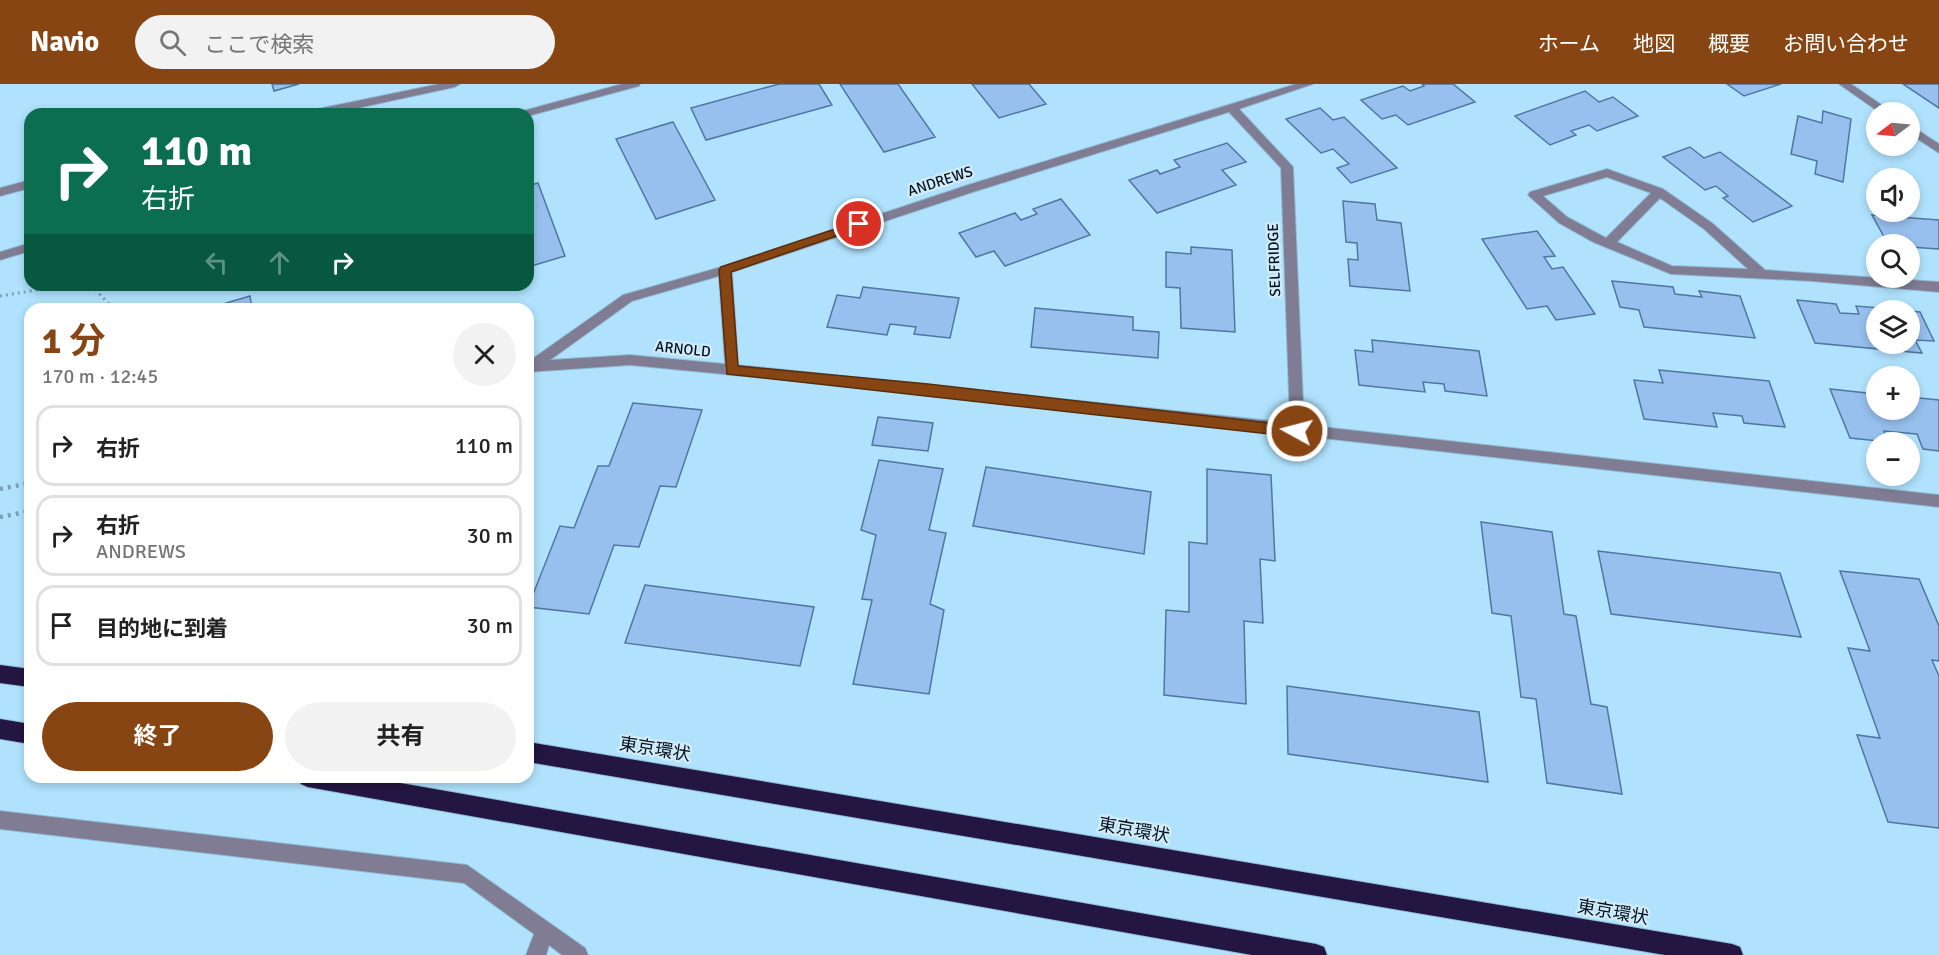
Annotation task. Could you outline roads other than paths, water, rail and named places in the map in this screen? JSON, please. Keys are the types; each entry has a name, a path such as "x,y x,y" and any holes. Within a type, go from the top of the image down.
{"highway":[{"path":"0,674 24,677"},
{"path":"0,729 24,733"},
{"name":"東京環状","path":"534,753 1732,955"},
{"path":"342,783 1316,955"}],"lane":[{"path":"341,108 455,84"},
{"path":"534,111 634,84"},
{"name":"ANDREWS","path":"534,364 628,298 725,270 972,188 1308,84"},
{"path":"1844,84 1871,102"},
{"name":"SELFRIDGE","path":"1232,109 1287,167 1297,431"},
{"path":"1920,136 1939,149"},
{"path":"1763,275 1708,226 1659,192 1607,173 1534,195 1563,220 1608,244 1671,270 1763,275 1811,276 1939,287"},
{"path":"0,192 24,186"},
{"path":"1608,244 1659,192"},
{"path":"0,256 24,249"},
{"path":"725,270 732,370"},
{"name":"ARNOLD","path":"534,367 630,360 928,389 1939,501"},
{"path":"0,820 467,874 578,955"},
{"path":"536,955 544,931"}]}
